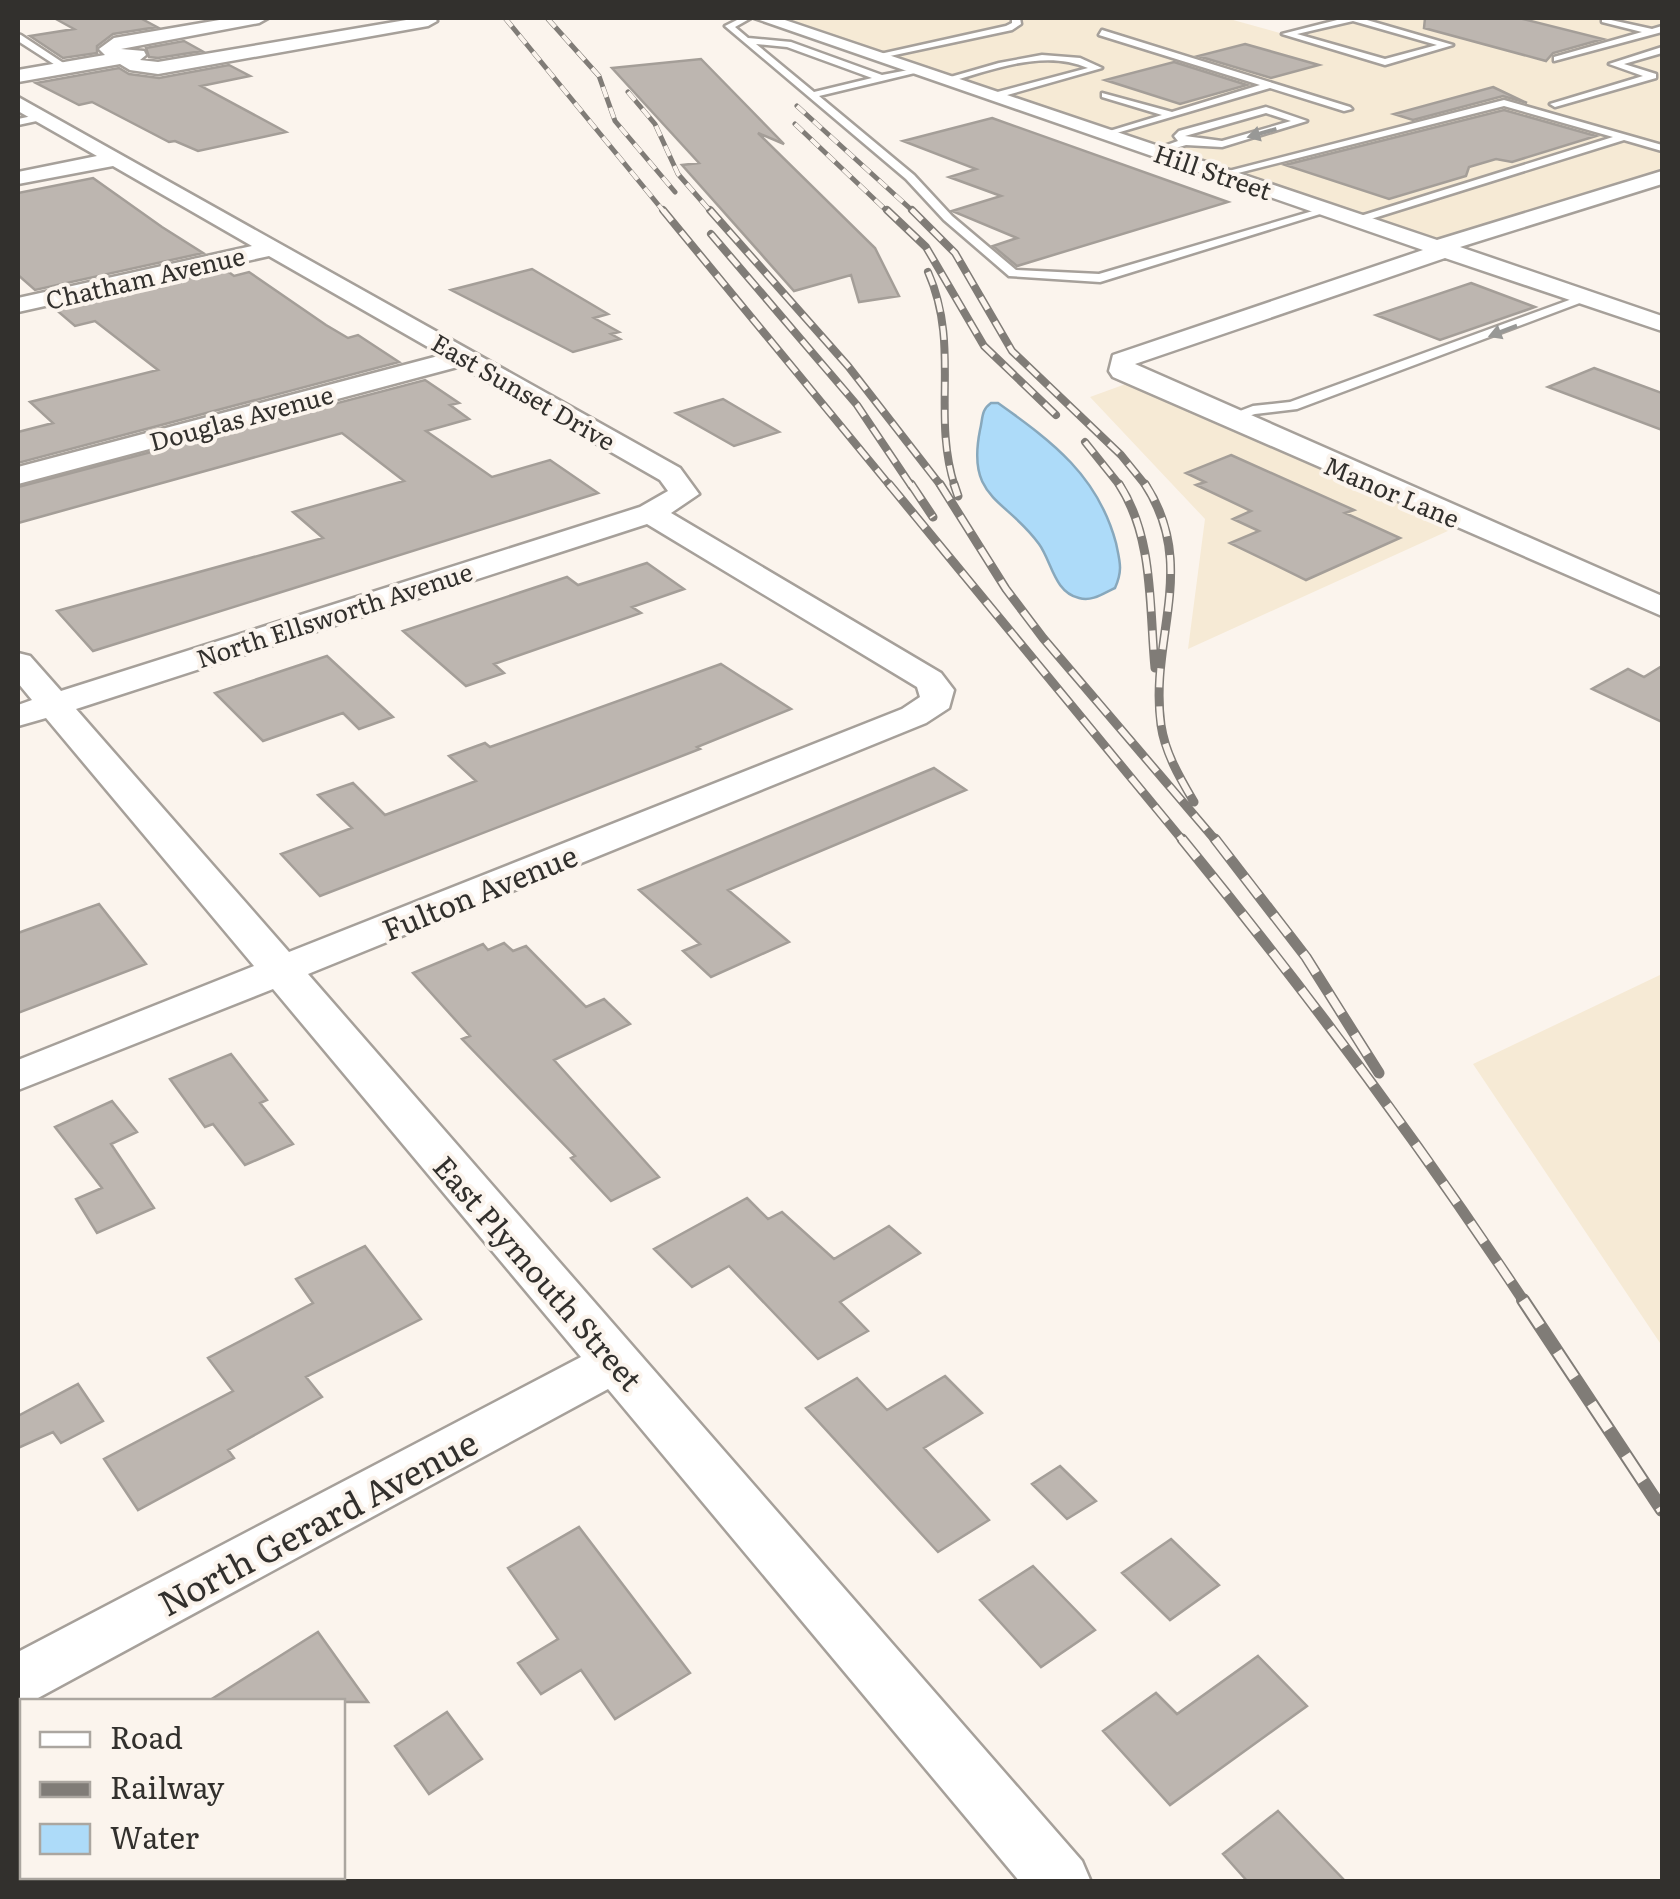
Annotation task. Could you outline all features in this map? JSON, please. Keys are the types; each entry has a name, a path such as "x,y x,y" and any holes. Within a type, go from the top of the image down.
{"street":[{"path":"258,18 108,46 141,68 164,68 428,20"},
{"path":"18,76 350,18"},
{"name":"Hill Street","path":"763,18 878,67 916,70 1662,324"},
{"name":"East Sunset Drive","path":"18,103 30,119 115,159 670,474 684,494 650,513"},
{"path":"18,178 115,159"},
{"path":"1442,249 1662,177"},
{"name":"Chatham Avenue","path":"18,306 272,248"},
{"name":"Manor Lane","path":"1442,249 1122,360 1122,371 1662,607"},
{"name":"Douglas Avenue","path":"18,476 464,357"},
{"name":"Fulton Avenue","path":"18,1076 914,716 936,700 937,690 929,680 650,513"},
{"name":"North Ellsworth Avenue","path":"35,710 650,513"},
{"name":"East Plymouth Street","path":"18,663 35,710 281,971 1060,1882"},
{"name":"North Gerard Avenue","path":"18,1680 616,1362"}],"lane":[{"path":"747,18 729,26 910,177 948,218 1012,273 1100,278 1328,210"},
{"path":"812,95 878,67 1009,28 1017,24 1016,18"},
{"path":"1353,18 1448,45 1385,62 1286,34 1353,18"},
{"path":"1605,20 1657,30"},
{"path":"1557,59 1657,30"},
{"path":"1102,33 1347,109"},
{"path":"18,37 66,68"},
{"path":"746,40 788,44 878,67"},
{"path":"1554,104 1653,76 1614,64 1662,50"},
{"path":"945,80 1054,56 1083,60 1097,68 993,96"},
{"path":"1106,135 1270,85"},
{"path":"1106,94 1172,115"},
{"path":"1222,174 1504,103 1662,148"},
{"path":"1155,151 1185,142 1222,144 1302,120 1260,110 1179,136 1185,142"},
{"path":"1358,220 1624,137"},
{"path":"1226,419 1253,410 1292,406 1434,353 1457,349 1587,298"}],"shaded area":[{"path":"764,18 1226,18 1287,35 1358,18 1662,18 1662,179 1428,247"},
{"path":"1134,381 1461,525 1188,649 1205,519 1090,397"},
{"path":"1662,974 1662,1346 1473,1064"}],"water":[{"path":"991,403 998,403 1055,447 1098,498 1116,543 1120,566 1115,588 1089,599 1064,590 1039,544 984,485 977,453 983,415"}],"building":[{"path":"54,18 140,18 157,27 113,34 97,46 97,53 63,58 30,36 74,29"},
{"path":"1425,18 1519,18 1603,39 1553,53 1546,61 1424,28"},
{"path":"184,41 202,51 158,58 149,57 146,48"},
{"path":"1245,44 1319,65 1271,78 1198,56"},
{"path":"701,59 784,144 758,133 875,248 899,296 859,302 851,275 794,291 682,165 699,163 612,68"},
{"path":"1174,62 1247,85 1180,104 1105,80"},
{"path":"229,65 250,76 201,86 286,132 198,151 169,142 92,102 79,105 36,83 119,68 129,74 159,78"},
{"path":"1493,87 1527,103 1503,96 1413,120 1394,114"},
{"path":"1504,110 1596,136 1512,162 1496,159 1469,167 1466,176 1389,199 1285,165"},
{"path":"992,118 1228,202 1017,266 993,246 1017,238 952,211 1001,196 949,177 976,169 903,141"},
{"path":"93,178 203,253 35,290 18,275 18,193"},
{"path":"532,269 608,314 594,318 619,332 611,334 620,339 573,352 451,290"},
{"path":"226,270 234,276 249,272 326,325 348,338 358,335 399,362 18,463 18,432 53,423 30,402 158,370 95,321 75,326 54,308"},
{"path":"1471,283 1535,307 1440,340 1376,315"},
{"path":"1594,368 1662,393 1662,430 1548,387"},
{"path":"425,380 459,403 450,405 469,419 426,431 492,477 550,460 598,493 93,651 57,611 323,538 293,512 404,481 342,433 18,523 18,487"},
{"path":"723,399 779,432 734,446 676,413"},
{"path":"1231,455 1354,510 1345,513 1400,538 1306,580 1230,543 1259,531 1233,519 1251,511 1196,485 1205,482 1186,473"},
{"path":"647,563 684,589 632,607 641,613 494,664 504,673 466,686 403,631 567,577 578,585"},
{"path":"327,656 393,717 359,729 343,713 263,741 215,693"},
{"path":"721,664 791,709 697,747 700,749 320,896 281,854 352,828 318,795 353,783 385,815 476,781 449,756 485,743 490,747"},
{"path":"1662,666 1662,722 1592,689 1628,669 1644,677"},
{"path":"934,768 966,790 728,890 789,942 711,977 683,951 700,944 639,890"},
{"path":"99,904 146,964 18,1013 18,933"},
{"path":"504,943 513,951 526,946 586,1007 604,999 630,1024 554,1060 659,1177 611,1201 571,1158 575,1156 462,1039 470,1036 413,973 483,944 488,950"},
{"path":"231,1054 267,1100 260,1103 293,1144 245,1165 213,1124 205,1127 170,1079"},
{"path":"112,1101 137,1132 111,1144 154,1208 97,1233 76,1199 102,1188 55,1127"},
{"path":"747,1198 768,1219 782,1212 834,1259 889,1226 920,1253 840,1302 868,1331 818,1359 729,1266 692,1287 654,1249"},
{"path":"365,1246 421,1319 306,1377 322,1397 228,1450 234,1458 138,1510 104,1459 233,1391 208,1358 313,1303 296,1279"},
{"path":"945,1376 982,1413 924,1448 989,1520 938,1552 806,1408 857,1378 887,1410"},
{"path":"78,1384 103,1421 61,1443 53,1432 18,1448 18,1416"},
{"path":"1060,1466 1096,1501 1067,1519 1032,1484"},
{"path":"579,1527 690,1673 615,1719 581,1670 541,1694 518,1663 558,1639 508,1568"},
{"path":"1171,1539 1219,1585 1170,1620 1122,1573"},
{"path":"1033,1566 1095,1630 1041,1667 980,1600"},
{"path":"318,1632 368,1702 345,1699 212,1699"},
{"path":"1258,1656 1307,1706 1170,1805 1103,1731 1156,1693 1177,1714"},
{"path":"447,1712 482,1759 429,1794 395,1746"},
{"path":"1278,1811 1346,1882 1248,1882 1223,1854"}],"railway":[{"path":"505,18 665,213"},
{"path":"548,19 599,76 615,121 675,192"},
{"path":"628,92 655,124 678,174 712,213"},
{"path":"797,106 915,213"},
{"path":"795,124 889,213"},
{"path":"663,210 891,487"},
{"path":"710,210 848,366 941,486"},
{"path":"887,210 926,247 984,346 1056,415"},
{"path":"912,210 915,213"},
{"path":"915,213 955,253 1012,351 1121,455 1146,485"},
{"path":"711,234 857,405 912,487"},
{"path":"928,272 943,327 945,433 955,487"},
{"path":"1085,442 1120,485"},
{"path":"889,484 1184,842"},
{"path":"911,484 933,517"},
{"path":"1120,485 1139,527 1144,550 1155,668"},
{"path":"1146,485 1161,515 1169,544 1171,574 1161,662 1161,725 1178,774 1194,802"},
{"path":"941,486 1006,589 1043,638 1217,842"},
{"path":"955,487 958,496"},
{"path":"1182,839 1360,1067 1524,1302"},
{"path":"1215,839 1306,957 1379,1073"},
{"path":"1524,1302 1662,1510"}]}
